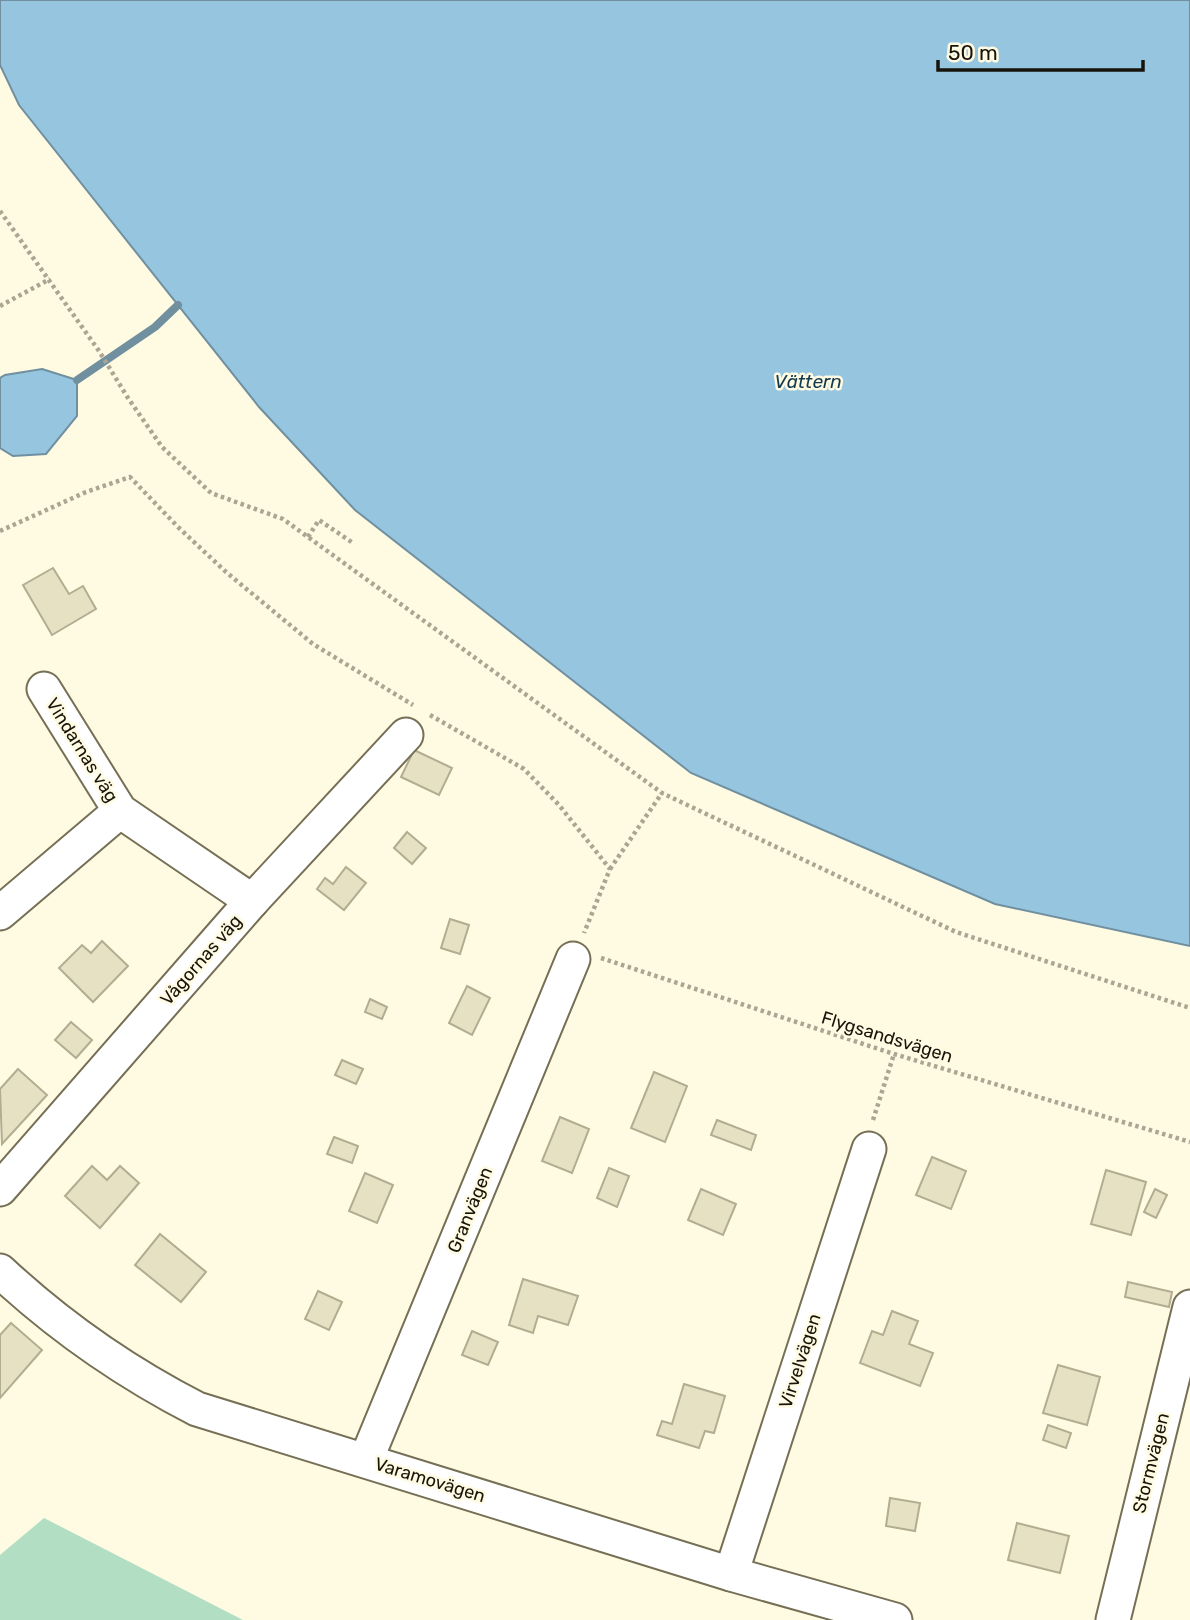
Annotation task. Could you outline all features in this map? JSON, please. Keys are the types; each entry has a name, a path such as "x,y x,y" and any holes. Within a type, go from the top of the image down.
{"street":[{"name":"Vindarnas väg","path":"44,689 120,811 252,901"},
{"name":"Vågornas väg","path":"0,1189 252,901 418,719"},
{"name":"Vindarnas väg","path":"0,912 120,811"},
{"name":"Granvägen","path":"366,1460 581,951"},
{"name":"Virvelvägen","path":"731,1574 869,1149"},
{"name":"Varamovägen","path":"0,1271 77,1336 153,1387 197,1409 731,1574 895,1620"},
{"name":"Stormvägen","path":"1113,1620 1190,1307"}],"path":[{"path":"0,211 50,279 162,447 211,493 283,519 662,793 956,932 1190,1008"},
{"path":"0,306 50,279"},
{"path":"0,531 86,492 130,477 217,563 313,644 418,719 524,769 559,805 610,869"},
{"path":"308,537 319,520 353,543"},
{"path":"581,951 610,869 662,793"},
{"name":"Flygsandsvägen","path":"581,951 894,1054 1190,1142"},
{"path":"869,1149 871,1126 894,1054"}],"green space":[{"path":"44,1518 243,1620 0,1620 0,1555"}],"water":[{"name":"Vättern","path":"0,0 1190,0 1190,946 995,904 691,773 355,510 259,407 19,105 0,65"},
{"path":"42,369 77,380 77,416 46,454 13,456 0,448 0,378"}],"building":[{"path":"53,568 69,594 83,586 96,609 52,635 23,585"},
{"path":"414,750 452,768 439,795 401,777"},
{"path":"407,832 426,848 412,864 394,848"},
{"path":"346,867 366,883 344,910 317,889 325,878 333,884"},
{"path":"450,919 469,925 460,954 441,948"},
{"path":"102,941 128,966 93,1002 59,968 82,945 91,953"},
{"path":"467,986 490,998 472,1035 449,1023"},
{"path":"370,999 387,1007 382,1019 365,1012"},
{"path":"71,1022 92,1040 76,1058 55,1040"},
{"path":"342,1060 363,1069 356,1084 335,1075"},
{"path":"18,1069 47,1095 2,1144 0,1089"},
{"path":"654,1072 687,1086 665,1142 631,1128"},
{"path":"560,1117 589,1129 572,1173 542,1161"},
{"path":"717,1120 756,1135 751,1150 711,1135"},
{"path":"334,1137 358,1146 352,1163 327,1154"},
{"path":"932,1157 966,1171 951,1209 916,1195"},
{"path":"92,1166 107,1180 120,1166 139,1183 100,1228 65,1196"},
{"path":"609,1168 629,1176 617,1207 597,1198"},
{"path":"1106,1170 1146,1182 1131,1235 1091,1224"},
{"path":"365,1173 393,1185 377,1223 349,1211"},
{"path":"701,1189 736,1204 723,1235 688,1220"},
{"path":"1155,1189 1167,1195 1156,1218 1144,1212"},
{"path":"160,1234 206,1272 181,1302 135,1265"},
{"path":"523,1279 578,1296 568,1325 538,1316 533,1333 509,1325"},
{"path":"1128,1282 1172,1292 1169,1307 1125,1297"},
{"path":"318,1291 342,1302 329,1330 305,1319"},
{"path":"892,1311 918,1321 909,1344 933,1353 920,1386 860,1363 872,1331 883,1335"},
{"path":"11,1323 42,1350 0,1398 0,1335"},
{"path":"472,1331 498,1342 488,1365 462,1355"},
{"path":"1058,1365 1100,1377 1087,1425 1043,1413"},
{"path":"684,1384 725,1396 714,1433 705,1431 699,1448 657,1435 662,1421 672,1424"},
{"path":"1048,1425 1071,1433 1066,1448 1043,1440"},
{"path":"890,1498 920,1503 915,1531 886,1526"},
{"path":"1017,1523 1069,1536 1060,1573 1008,1560"}],"waterway":[{"path":"77,380 155,327 178,305"}]}
